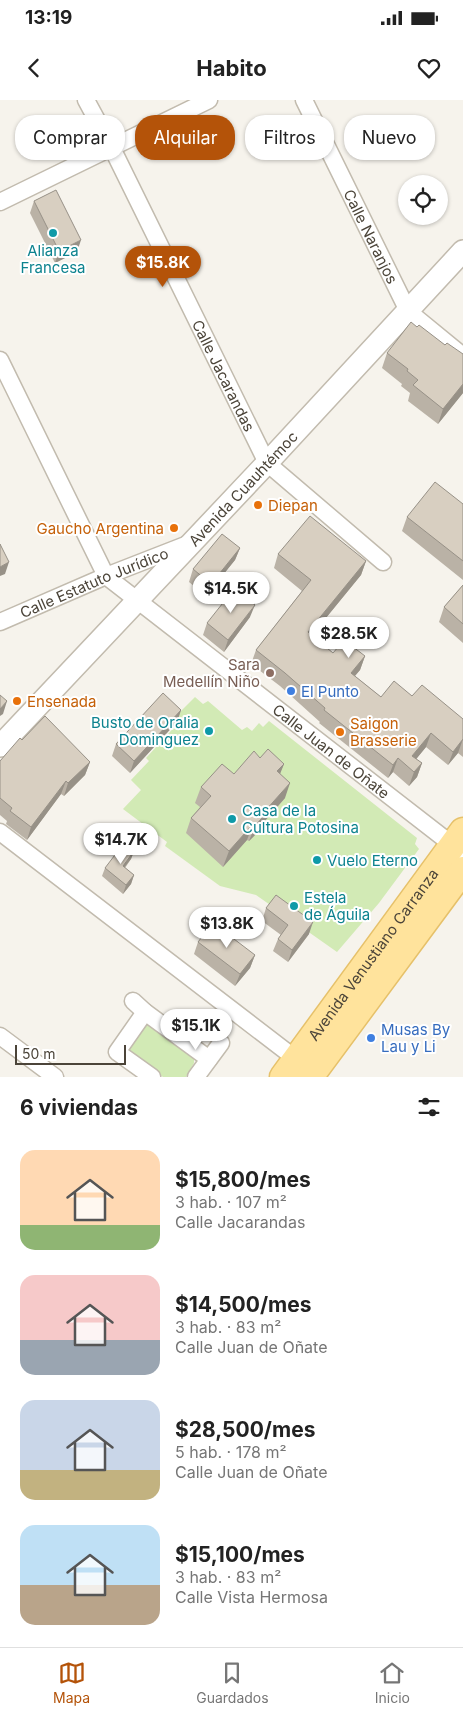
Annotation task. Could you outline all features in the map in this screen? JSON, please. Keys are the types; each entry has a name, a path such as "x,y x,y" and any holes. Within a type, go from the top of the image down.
{"main road":[{"name":"Avenida Venustiano Carranza","path":"296,1071 460,843"},
{"name":"Avenida Venustiano Carranza","path":"296,1071 463,870"}],"street":[{"name":"Calle Jacarandas","path":"86,100 94,115"},
{"path":"125,142 209,100"},
{"name":"Calle Naranjos","path":"304,100 408,311 463,356"},
{"path":"0,202 87,160"},
{"name":"Calle Jacarandas","path":"118,160 267,463"},
{"name":"Avenida Cuauhtémoc","path":"0,746 267,463 463,251"},
{"name":"Calle Juan de Oñate","path":"0,360 106,576 460,843"},
{"path":"267,463 384,562"},
{"name":"Calle Estatuto Jurídico","path":"0,622 106,576 190,543"},
{"path":"0,832 296,1071"},
{"path":"132,1001 209,1059"},
{"path":"145,1012 117,1052 152,1077"},
{"path":"0,1036 55,1077"},
{"path":"196,1077 221,1044"}],"green space":[{"path":"195,697 203,704 208,701 242,730 247,727 252,731 259,723 263,727 269,721 417,838 415,844 419,849 379,903 337,952 256,895 220,886 165,846 167,842 123,809 141,790 131,780 149,761 146,758 180,721 176,716"},
{"path":"150,1023 194,1057 194,1063 186,1077 163,1077 128,1050 143,1025"}],"building":[{"path":"56,190 81,240 59,251 34,201"},
{"path":"411,322 417,327 419,325 445,345 447,343 463,354 463,384 443,409 413,385 418,380 407,371 408,369 387,353"},
{"path":"435,482 463,504 463,561 407,517"},
{"path":"310,516 366,561 308,632 333,653 344,640 365,656 351,673 381,697 394,681 412,696 422,685 463,719 463,739 453,752 431,733 412,756 422,763 414,772 398,758 393,765 324,710 325,708 256,650 311,580 278,554"},
{"path":"222,534 240,548 211,584 193,569"},
{"path":"0,544 9,562 0,567"},
{"path":"463,585 463,624 444,607"},
{"path":"234,589 255,605 228,640 207,623"},
{"path":"163,693 181,710 134,761 116,744"},
{"path":"0,695 7,701 0,709"},
{"path":"45,716 90,762 68,783 66,781 31,827 10,811 12,808 0,798 0,761 20,738 22,740"},
{"name":"Casa de la Cultura Potosina","path":"268,749 284,764 277,771 290,783 265,811 267,812 255,826 253,824 229,851 191,818 211,796 201,787 222,764 234,774 254,751 260,758"},
{"path":"124,843 134,851 123,866 134,875 126,885 105,868"},
{"path":"276,895 313,922 292,950 278,939 288,925 266,908"},
{"path":"213,923 255,955 240,974 198,942"}],"place":[{"name":"Alianza Francesa","path":"53,233"},
{"name":"Diepan","path":"258,505"},
{"name":"Gaucho Argentina","path":"174,528"},
{"name":"Sara Medellín Niño","path":"270,673"},
{"name":"El Punto","path":"291,691"},
{"name":"Ensenada","path":"17,701"},
{"name":"Busto de Oralia Dominguez","path":"209,731"},
{"name":"Saigon Brasserie","path":"340,732"},
{"name":"Casa de la Cultura Potosina","path":"232,819"},
{"name":"Vuelo Eterno","path":"317,860"},
{"name":"Estela de Águila","path":"294,906"},
{"name":"Musas By Lau y Li","path":"371,1038"}]}
